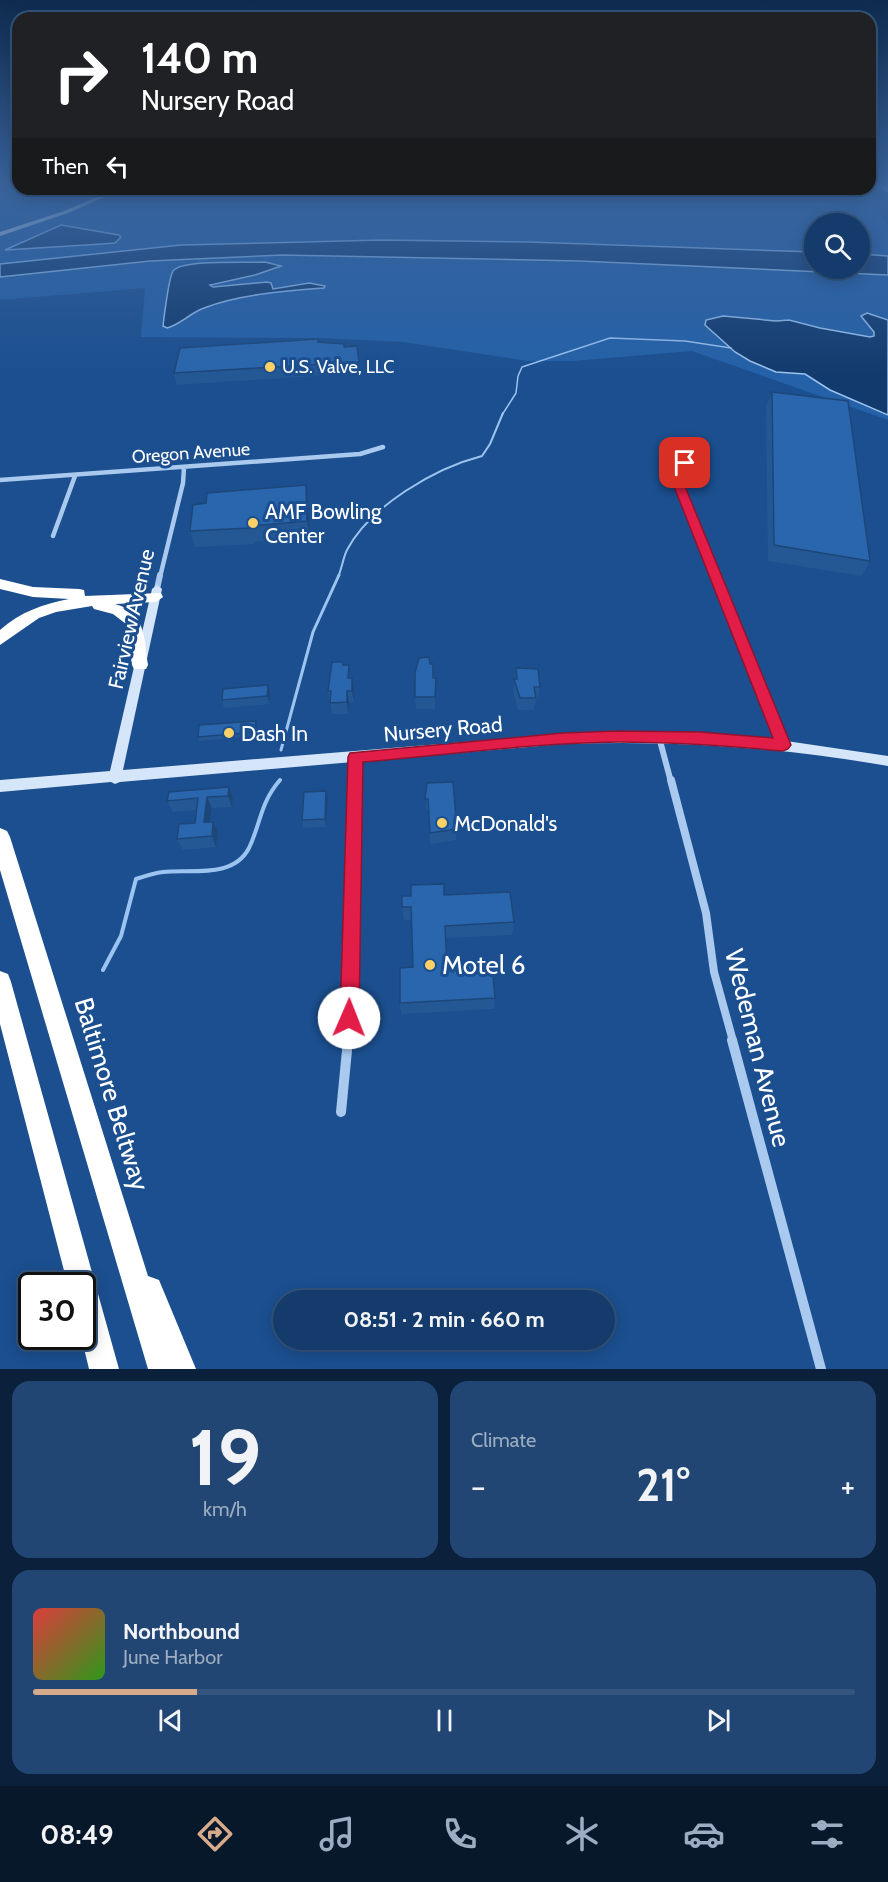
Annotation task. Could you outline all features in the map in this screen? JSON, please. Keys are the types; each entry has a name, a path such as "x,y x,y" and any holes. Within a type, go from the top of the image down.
{"highway":[{"path":"0,584 33,592 56,594 157,593"},
{"path":"0,639 22,620 52,607 157,593"},
{"path":"80,602 106,606 126,614 133,622 140,665"},
{"name":"Baltimore Beltway","path":"0,837 163,1369"},
{"path":"0,982 78,1272"},
{"path":"109,1194 182,1369"},
{"path":"96,1339 104,1369"}],"main road":[{"name":"Fairview Avenue","path":"115,778 157,593"},
{"name":"Nursery Road","path":"0,786 563,739 659,736 783,745 888,760"}],"street":[{"name":"Oregon Avenue","path":"0,480 360,454 383,447"},
{"path":"685,463 677,475 679,484 783,745"},
{"name":"Fairview Avenue","path":"157,593 183,483 184,468"},
{"path":"53,536 75,476"},
{"name":"Wedeman Avenue","path":"659,736 706,913 714,972 821,1369"},
{"path":"341,1112 348,1060 356,757"}],"shaded area":[{"path":"0,249 804,249 804,279 870,279 870,249 888,249 888,420 692,351 573,361 528,361 403,342 320,338 141,337 145,288 0,300"},
{"path":"144,249 726,249 804,252 804,271 580,261 282,255 150,261 0,277 0,264"},
{"path":"870,255 888,256 888,275 870,274"},
{"path":"216,262 265,262 281,266 255,275 210,285 213,287 267,282 271,283 273,289 309,283 325,286 324,288 232,299 199,310 167,328 163,326 171,275 179,267"},
{"path":"867,313 888,320 888,415 830,390 805,374 776,372 750,361 735,352 705,325 706,320 723,316 789,320 870,337 874,336 874,332 861,316"}],"building":[{"path":"318,339 318,342 344,344 344,347 357,346 359,362 174,373 180,348"},
{"path":"772,392 848,401 870,561 774,545"},
{"path":"306,485 307,521 250,526 250,528 190,531 193,505 206,503 207,493"},
{"path":"429,657 430,664 433,664 433,678 436,678 435,697 415,697 415,673 419,658"},
{"path":"332,662 349,665 348,678 352,678 352,691 347,691 347,702 330,703 331,691 328,691"},
{"path":"516,668 538,669 540,687 534,687 536,698 520,698 514,679 517,679"},
{"path":"268,685 267,696 222,700 223,689"},
{"name":"Dash In","path":"256,721 255,732 198,737 199,725"},
{"name":"McDonald's","path":"453,782 457,829 430,833 428,799 425,799 427,783"},
{"path":"229,787 228,796 207,797 204,822 213,822 212,836 177,839 179,824 195,823 198,798 167,801 169,792"},
{"path":"326,791 325,819 302,820 304,792"},
{"name":"Motel 6","path":"444,884 444,895 510,892 514,922 445,926 447,966 492,964 495,998 400,1003 400,968 413,967 411,907 402,907 402,896 411,896 411,885"}],"waterway":[{"path":"502,414 516,393 518,376 522,367 610,338 685,341 731,348"},
{"path":"338,577 347,550 371,518 387,504 425,479 482,456 490,444 502,414"},
{"path":"281,750 313,632 339,575"},
{"path":"103,970 121,936 136,879 160,872 222,868 242,858 253,839 268,797 280,780 278,782"}],"place":[{"name":"U.S. Valve, LLC","path":"270,367"},
{"name":"AMF Bowling Center","path":"253,523"},
{"name":"Dash In","path":"229,733"},
{"name":"McDonald's","path":"442,823"},
{"name":"Motel 6","path":"430,965"}],"route":[{"path":"349,1018 356,757 617,736 700,738 783,745 679,484 677,475 685,463"}]}
